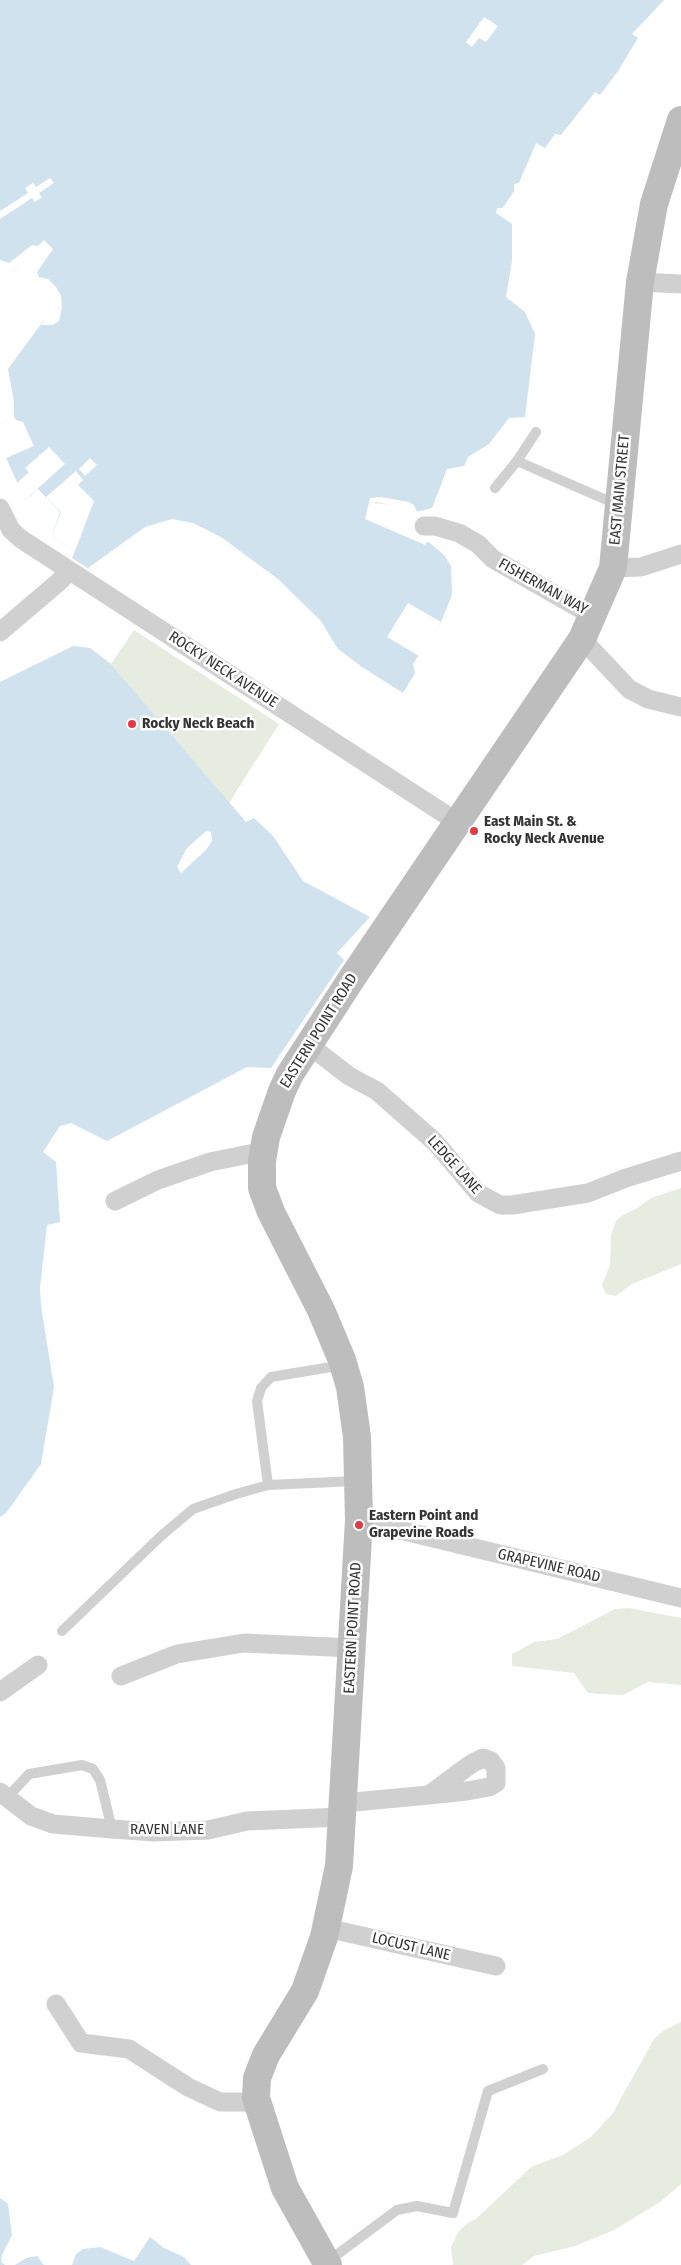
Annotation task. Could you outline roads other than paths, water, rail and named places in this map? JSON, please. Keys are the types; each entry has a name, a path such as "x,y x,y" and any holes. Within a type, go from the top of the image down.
{"main road":[{"name":"EAST MAIN STREET","path":"457,822 588,627 613,568 640,282 654,204 681,120"},
{"name":"EASTERN POINT ROAD","path":"327,2264 285,2188 257,2102 258,2078 266,2055 305,1991 326,1928 339,1866 359,1520 357,1437 350,1387 331,1330 282,1235 262,1188 264,1151 282,1091 352,978 457,822"}],"street":[{"path":"640,282 681,284"},
{"name":"ROCKY NECK AVENUE","path":"0,508 11,530 21,539 457,822"},
{"path":"0,526 21,539"},
{"name":"FISHERMAN WAY","path":"424,526 435,526 459,533 478,544 493,559 588,627 629,689 648,699 681,707"},
{"path":"613,568 641,567 681,554"},
{"path":"0,632 61,580 69,570"},
{"name":"LEDGE LANE","path":"309,1045 349,1076 377,1091 435,1142 478,1193 500,1205 512,1205 588,1193 626,1178 681,1161"},
{"path":"115,1201 158,1180 210,1162 264,1151"},
{"name":"GRAPEVINE ROAD","path":"359,1520 681,1598"},
{"path":"122,1676 177,1654 244,1643 352,1648"},
{"path":"0,1692 38,1665"},
{"name":"RAVEN LANE","path":"3,1795 31,1816 53,1824 154,1832 208,1830 247,1821 342,1810 429,1795"},
{"name":"LOCUST LANE","path":"326,1928 496,1966"},
{"path":"56,2004 81,2043 129,2049 188,2087 220,2102 257,2102"}],"lane":[{"path":"495,488 517,461 536,432"},
{"path":"517,461 619,506"},
{"path":"268,1485 257,1401 260,1388 271,1377 343,1365"},
{"path":"62,1631 161,1536 193,1509 268,1485 358,1481"},
{"path":"3,1795 29,1774 82,1765 93,1769 100,1780 112,1829"},
{"path":"327,2264 396,2210 417,2206 453,2213 488,2091 543,2069"}],"water":[{"path":"0,0 664,0 632,34 638,38 618,71 600,95 595,92 561,135 555,134 545,148 536,143 519,183 514,184 514,191 503,208 497,208 496,213 512,224 512,261 506,297 525,312 535,334 525,417 509,418 489,444 468,457 464,466 447,469 432,508 416,512 412,507 374,503 370,516 430,543 444,555 451,566 452,595 441,622 413,664 415,673 403,693 362,667 304,623 186,543 164,538 97,574 72,558 75,551 52,536 60,512 38,489 25,500 0,444 0,424 14,417 14,402 8,369 44,320 55,319 52,299 46,287 32,284 25,287 11,274 18,267 0,260"},
{"path":"73,646 90,648 111,664 246,822 254,818 273,836 303,881 370,917 337,953 344,960 271,1068 247,1067 107,1141 71,1123 60,1126 43,1152 56,1162 60,1222 47,1225 40,1288 41,1306 54,1387 41,1464 6,1513 0,1517 0,682","holes":["206,831 211,832 212,841 206,850 181,873 177,867 187,848"]},
{"path":"0,2198 8,2204 12,2235 2,2255 1,2262 5,2265 0,2265"},
{"path":"150,2237 164,2248 184,2257 191,2265 72,2265 76,2254 83,2249 100,2247 134,2261"},
{"path":"37,2256 44,2265 15,2265 26,2258"}],"place":[{"name":"Rocky Neck Beach","path":"132,724"},
{"name":"East Main St. & Rocky Neck Avenue","path":"474,831"},
{"name":"Eastern Point and Grapevine Roads","path":"359,1525"}]}
